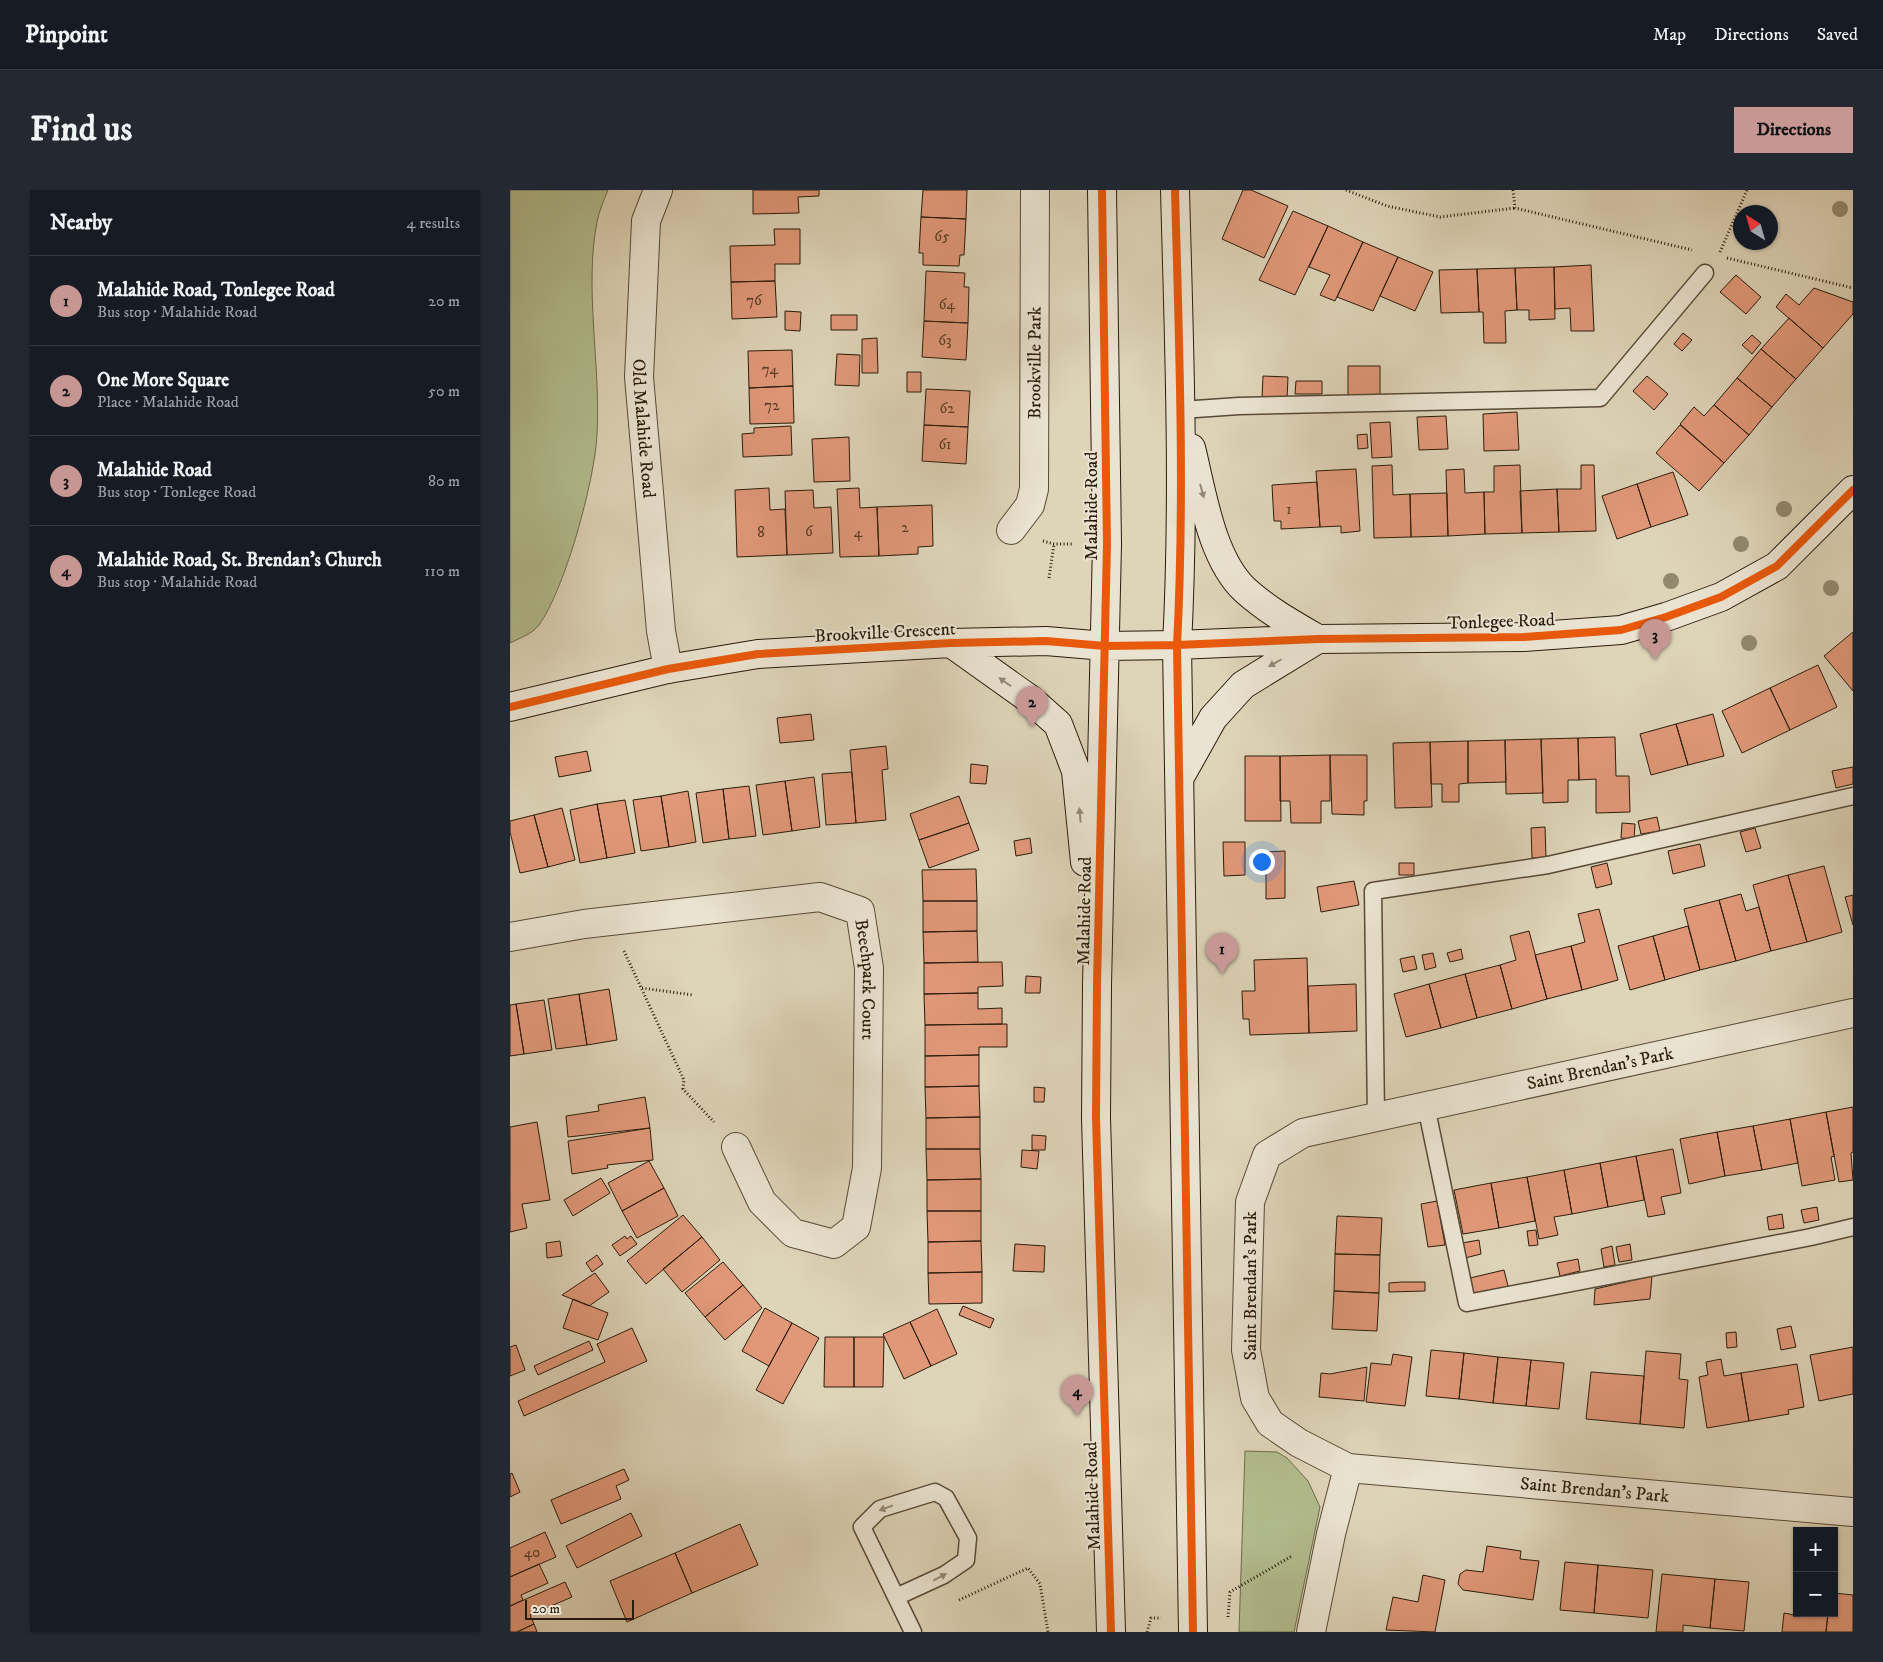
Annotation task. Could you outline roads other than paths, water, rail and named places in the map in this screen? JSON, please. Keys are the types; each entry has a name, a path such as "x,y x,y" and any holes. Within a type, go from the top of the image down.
{"main road":[{"name":"Old Malahide Road","path":"658,190 646,221 639,376 661,631 668,669"},
{"name":"Brookville Park","path":"1012,530 1030,505 1034,489 1035,190"},
{"name":"Malahide Road","path":"1102,190 1108,544 1097,985 1096,1118 1111,1632"},
{"path":"1175,190 1181,410 1180,577 1177,645 1193,1632"},
{"name":"Tonlegee Road","path":"1181,410 1212,531 1229,570 1244,589 1275,615 1318,639"},
{"name":"Tonlegee Road","path":"1105,646 1318,639 1524,637 1621,630 1721,597 1776,566 1853,490"},
{"path":"1179,778 1213,718 1243,684 1318,639"},
{"name":"Brookville Crescent","path":"510,707 668,669 758,654 951,643 1046,641 1105,646"},
{"path":"951,643 1031,700 1058,724 1076,771 1097,985"},
{"name":"Beechpark Court","path":"510,937 610,921 820,897 860,911 869,968 868,1168 856,1227 834,1244 793,1233 762,1202 736,1147"},
{"name":"Saint Brendan's Park","path":"1853,1013 1303,1133 1267,1155 1250,1202 1246,1350 1255,1398 1270,1423 1299,1443 1348,1468 1853,1512"},
{"path":"1311,1632 1331,1534 1348,1468"}],"lane":[{"path":"1181,410 1239,406 1600,398 1705,273"},
{"path":"1376,1116 1373,891 1548,865 1853,796"},
{"path":"1426,1106 1467,1303 1811,1237 1853,1227"},
{"path":"896,1598 944,1575 966,1560 968,1538 946,1498 935,1492 880,1509 862,1527 896,1598 911,1628"}],"place":[{"name":"Malahide Road","path":"1655,660"},
{"name":"One More Square","path":"1032,727"},
{"name":"Malahide Road, Tonlegee Road","path":"1222,974"},
{"name":"Malahide Road, St. Brendan's Church","path":"1077,1416"}]}
